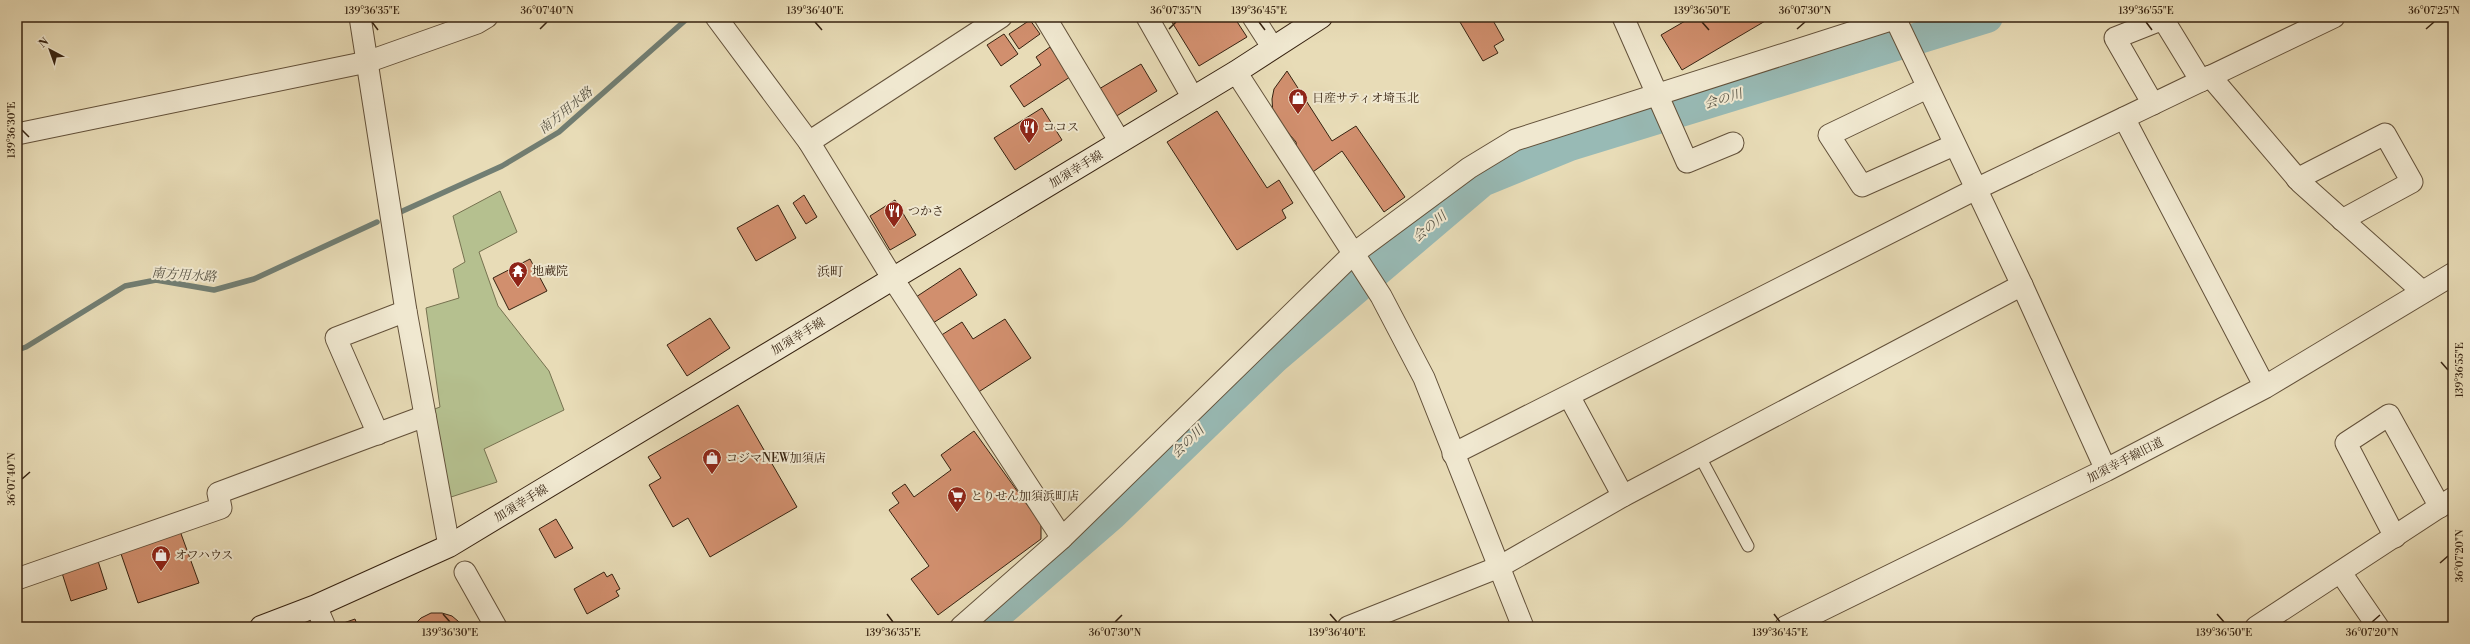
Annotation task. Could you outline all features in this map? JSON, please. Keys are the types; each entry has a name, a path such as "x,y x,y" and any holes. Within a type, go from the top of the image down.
{"main road":[{"name":"加須幸手線","path":"260,627 316,606 449,546 1194,98 1273,48 1310,20"},
{"name":"加須幸手線旧道","path":"1786,627 2106,470 2265,387 2423,292 2452,277"}],"street":[{"path":"360,17 406,311 449,546"},
{"path":"17,134 367,62 477,23 487,17"},
{"path":"716,17 809,142 892,279 1062,538"},
{"path":"1045,17 1120,142"},
{"path":"1147,17 1194,98"},
{"path":"1254,17 1273,48"},
{"path":"1623,17 1687,162 1733,143"},
{"path":"1453,454 1976,189 2334,17"},
{"path":"809,142 999,18"},
{"path":"961,627 1062,538 1356,259 1469,168 1515,140 1897,18 1910,55 2022,285 2106,470"},
{"path":"2153,104 2115,38 2163,19 2206,78 2297,179 2423,292"},
{"path":"1236,72 1380,296 1424,378 1523,627"},
{"path":"1927,88 1829,135 1862,186 1954,145"},
{"path":"2124,118 2265,387"},
{"path":"2297,179 2385,134 2412,182 2342,220"},
{"path":"1348,627 1499,567 1623,496 1699,455 2022,285"},
{"path":"378,434 336,338 406,311"},
{"path":"1569,396 1623,496"},
{"path":"2256,627 2395,537 2447,502 2389,415 2346,443 2395,537"},
{"path":"17,579 221,508 218,493 425,416"},
{"path":"465,572 496,627"},
{"path":"2341,572 2378,627"},
{"path":"316,606 325,627"}],"lane":[{"path":"1699,455 1748,546"}],"green space":[{"path":"500,191 517,232 479,252 498,306 549,371 564,410 484,449 497,482 448,498 432,410 440,407 426,308 459,298 453,269 465,262 453,216"}],"building":[{"path":"1174,17 1234,17 1247,37 1199,66 1170,19"},
{"path":"1457,17 1491,17 1504,40 1494,46 1498,53 1483,61"},
{"path":"1692,17 1704,17 1706,21 1712,17 1772,17 1682,70 1661,35"},
{"path":"1030,20 1040,34 1019,49 1009,34"},
{"path":"1004,34 1018,54 1001,66 987,45"},
{"path":"1050,47 1070,77 1024,107 1010,86 1041,65 1036,57"},
{"path":"1141,64 1157,91 1115,117 1099,89"},
{"path":"1287,71 1332,141 1356,126 1405,197 1384,212 1342,151 1310,174 1298,156 1296,142 1273,115 1272,99 1274,89"},
{"path":"1042,108 1062,140 1015,170 994,138"},
{"path":"1217,111 1267,188 1279,180 1293,203 1282,210 1286,218 1237,250 1167,142"},
{"path":"804,195 817,217 806,224 793,203"},
{"path":"895,200 916,235 890,250 870,216"},
{"path":"778,205 796,238 756,261 737,228"},
{"path":"530,259 547,291 509,310 493,278"},
{"path":"960,268 977,295 933,323 916,297"},
{"path":"710,318 730,348 687,376 667,345"},
{"path":"1005,319 1031,358 977,393 940,336 962,322 973,339"},
{"path":"738,405 797,507 710,557 688,518 673,527 649,485 661,478 648,457"},
{"path":"974,431 1041,524 1041,539 938,615 911,579 929,566 889,510 899,503 892,493 905,484 914,497 951,470 941,455"},
{"path":"556,519 573,548 555,558 539,529"},
{"path":"180,531 199,583 138,603 120,551"},
{"path":"98,561 107,589 71,601 62,573"},
{"path":"604,572 607,577 612,574 620,589 616,591 619,596 587,614 574,589"},
{"path":"431,613 442,613 452,616 465,627 412,627 421,618"},
{"path":"355,619 358,627 332,627"}],"waterway":[{"name":"南方用水路","path":"396,214 502,166 559,132 689,17"},
{"name":"会の川","path":"982,627 1111,515 1275,357 1482,181 1570,145 1987,17"},
{"name":"南方用水路","path":"17,350 26,347 125,286 156,280 214,290 254,279 377,222"}],"place":[{"name":"日産サティオ埼玉北","path":"1298,115"},
{"name":"ココス","path":"1029,144"},
{"name":"つかさ","path":"894,228"},
{"name":"地蔵院","path":"518,288"},
{"name":"コジマNEW加須店","path":"712,475"},
{"name":"とりせん加須浜町店","path":"957,513"},
{"name":"オフハウス","path":"161,572"}],"district":[{"name":"浜町","path":"830,271"}]}
